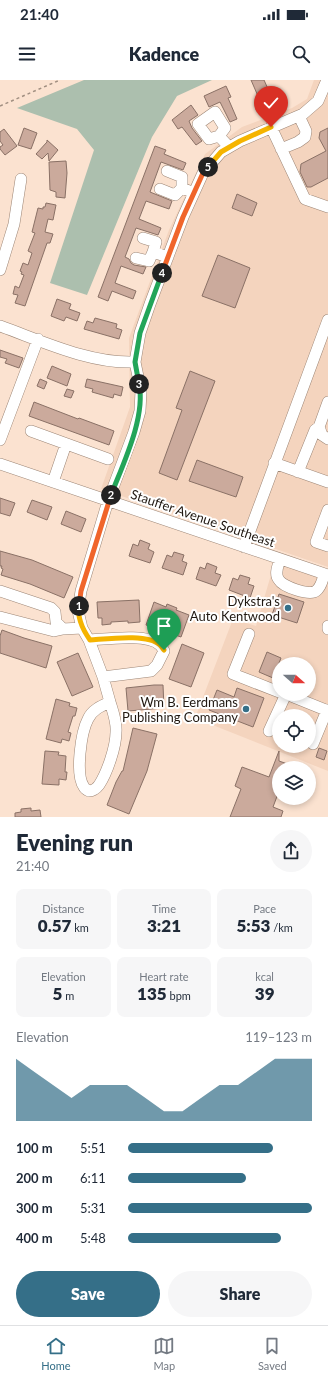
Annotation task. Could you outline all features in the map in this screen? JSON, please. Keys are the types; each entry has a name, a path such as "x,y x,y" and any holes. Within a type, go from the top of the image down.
{"street":[{"path":"110,702 92,712 84,730 80,771 81,781 84,788 89,791 98,786 112,755 116,733 115,720 110,702 103,677 90,640 82,628 78,611 81,591 108,501 134,432 140,411 141,391 135,362 140,333 183,217 203,173 221,152 229,147 303,114 318,101 327,80"},
{"path":"281,149 298,142 305,137 306,131 299,116"},
{"path":"271,127 305,199 328,207"},
{"path":"219,136 229,147"},
{"path":"160,189 175,195 182,188 182,177 167,171"},
{"path":"0,270 14,224 21,179"},
{"path":"182,188 194,193"},
{"path":"136,258 149,261 153,252 156,242 143,238"},
{"path":"153,252 168,257"},
{"path":"0,326 89,358 119,363 135,362"},
{"path":"244,546 317,348 327,327"},
{"path":"0,440 38,339"},
{"path":"317,348 328,352"},
{"path":"298,472 315,430 319,427 328,402"},
{"path":"319,427 322,435 328,439"},
{"path":"31,431 108,459"},
{"path":"52,482 66,444"},
{"path":"274,463 328,482"},
{"name":"Stauffer Avenue Southeast","path":"0,464 326,574"},
{"path":"328,510 316,542 328,546"},
{"path":"280,559 276,575 279,581 284,585 310,593 316,592 326,574"},
{"path":"0,591 51,608 55,612 56,622 63,629"},
{"path":"0,616 54,631 82,628"},
{"path":"249,634 233,674 272,689"},
{"path":"90,640 138,638 150,640 160,645 164,650 157,665 151,671 103,677"},
{"path":"269,731 284,701"},
{"path":"304,701 327,711 316,737"}],"path":[{"path":"0,106 60,80"}],"shaded area":[{"path":"314,80 328,80 328,567 101,489 130,407 129,338 169,230 205,154 242,127 292,108 307,99"},
{"path":"275,561 328,581 328,771 316,766 316,761 303,761 283,753 316,753 316,709 272,709 272,749 195,718 233,619 256,626"}],"green space":[{"path":"84,80 212,80 177,96 152,137 87,295 50,283 94,150 77,129 17,108"}],"building":[{"path":"251,80 264,80 272,98 261,103"},
{"path":"226,86 231,97 228,98 237,119 230,122 220,102 209,107 204,96"},
{"path":"191,105 198,115 189,121 192,128 202,141 196,145 182,127 178,129 172,120"},
{"path":"24,128 37,133 31,149 18,145"},
{"path":"328,128 328,178 311,187 307,187 300,172 301,164 326,151 319,138 320,132"},
{"path":"4,129 17,146 5,155 0,149 3,145 0,141 0,132"},
{"path":"47,140 58,150 49,161 48,153 42,159 36,154 47,142"},
{"path":"155,146 166,150 164,154 186,163 183,170 161,162 150,192 172,201 169,209 146,201 139,219 161,228 158,235 136,228 125,257 134,265 146,267 143,274 121,266 115,283 136,291 133,299 112,291 108,301 98,297"},
{"path":"66,161 67,173 65,198 56,197 56,192 50,190 49,162"},
{"path":"237,194 257,203 252,216 232,208"},
{"path":"46,203 56,205 53,220 48,219 45,232 53,234 50,243 47,243 25,306 15,303 18,295 13,294 15,286 19,288 24,275 21,274 22,272 20,271 23,263 28,265 32,253 28,251 35,233 32,232 38,208 43,209"},
{"path":"218,255 250,268 235,308 202,296"},
{"path":"57,299 71,304 69,309 80,313 77,321 66,317 64,321 51,316"},
{"path":"95,318 117,324 116,328 122,330 119,339 84,329 87,321 93,323"},
{"path":"0,350 23,358 19,368 5,363 7,359 0,357"},
{"path":"52,366 71,374 67,386 47,378"},
{"path":"190,371 215,381 177,480 159,473 182,410 176,408"},
{"path":"40,379 47,382 44,389 37,386"},
{"path":"87,379 123,387 121,396 114,394 113,398 92,392 93,389 85,387"},
{"path":"67,389 74,391 71,398 64,396"},
{"path":"34,402 114,431 109,445 29,416"},
{"path":"197,460 243,477 236,497 189,481"},
{"path":"0,498 15,503 10,516 0,513"},
{"path":"32,500 52,507 47,520 27,512"},
{"path":"66,511 86,519 81,532 61,524"},
{"path":"140,540 150,544 148,549 154,552 150,563 129,556 133,544 138,546"},
{"path":"0,551 32,560 73,577 64,598 30,584 1,575 3,569 1,568 2,566 0,566"},
{"path":"174,552 184,555 182,561 187,563 183,575 162,568 167,555 172,557"},
{"path":"207,563 217,567 215,573 221,575 216,586 196,579 200,567 205,569"},
{"path":"240,575 250,578 248,584 254,586 250,598 229,590 233,578 238,580"},
{"name":"Dykstra's Auto Kentwood","path":"279,594 304,602 297,623 272,615"},
{"path":"139,600 140,622 111,622 111,624 102,625 102,618 98,618 97,602"},
{"path":"154,602 166,607 167,604 177,608 176,610 189,615 181,637 146,625"},
{"path":"2,630 52,646 46,668 0,653 0,636"},
{"path":"182,644 204,653 191,687 169,679"},
{"path":"267,652 279,657 272,657 272,678 259,672"},
{"path":"78,653 93,687 72,696 57,662"},
{"path":"163,685 164,708 128,711 126,688"},
{"path":"237,688 264,698 253,727 209,710 217,690 234,697"},
{"path":"56,699 70,703 69,706 77,708 68,732 71,733 69,741 62,739 61,743 46,739"},
{"path":"133,728 157,734 147,771 129,814 107,805 116,782 123,771"},
{"path":"319,748 327,751 324,760 316,757"},
{"path":"45,751 59,752 58,755 66,756 66,780 59,779 59,785 42,784"},
{"path":"278,753 279,753 279,761 275,761"},
{"path":"242,767 269,777 272,769 272,805 274,805 273,807 283,811 281,817 230,817 241,789 235,786"},
{"path":"31,808 31,811 40,810 41,817 15,817 15,813 21,812 21,809"}],"place":[{"name":"Dykstra's Auto Kentwood","path":"288,608"},
{"name":"Wm B. Eerdmans Publishing Company","path":"246,709"}],"route":[{"path":"164,650 160,645 150,640 138,638 90,640 82,628 78,611 81,591 108,501 134,432 140,411 141,391 135,362 140,333 183,217 203,173 221,152 240,141 271,127"}]}
